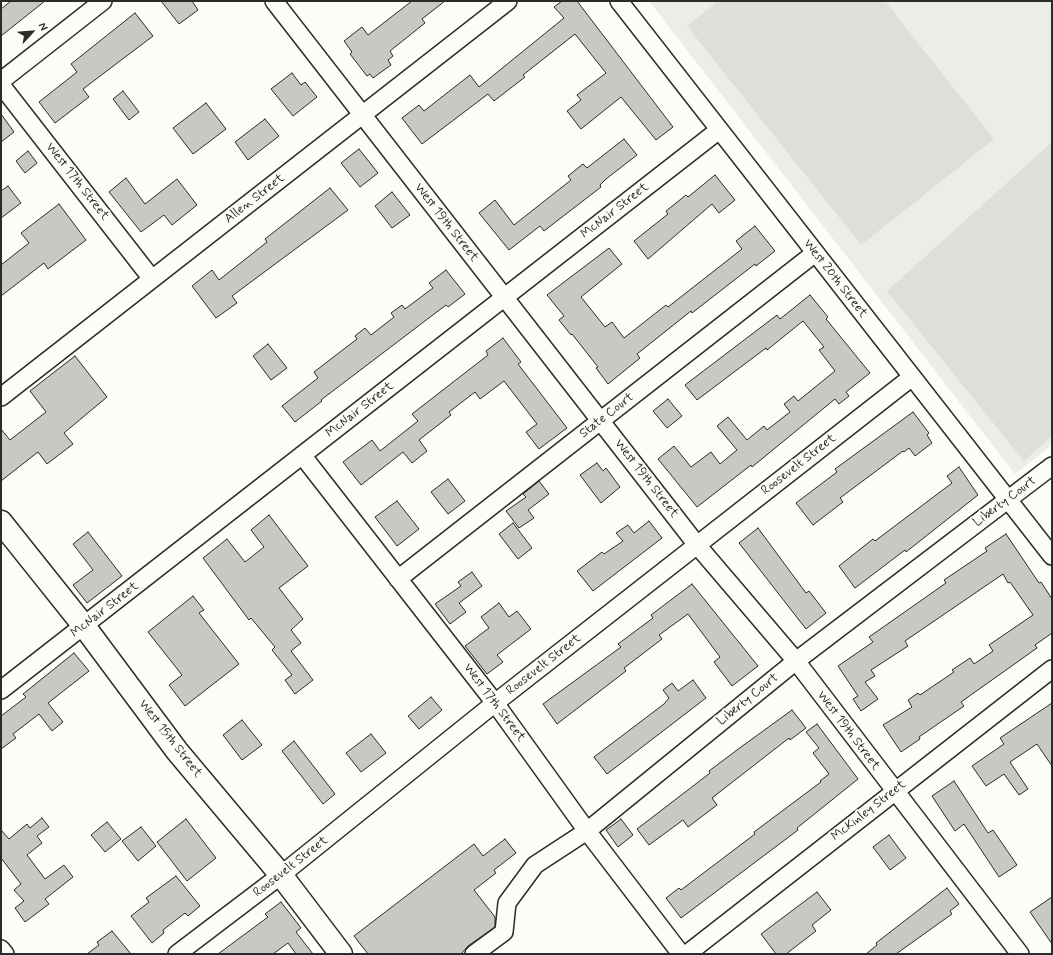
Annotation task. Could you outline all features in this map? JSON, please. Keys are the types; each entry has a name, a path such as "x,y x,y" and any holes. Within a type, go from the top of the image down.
{"main road":[{"name":"West 15th Street","path":"1,522 84,626 177,751 281,875 341,954"}],"street":[{"path":"1,81 103,1"},
{"name":"West 19th Street","path":"274,1 697,545 796,661 894,792 1020,954"},
{"name":"Allen Street","path":"1,397 508,1"},
{"name":"West 20th Street","path":"619,1 1052,556"},
{"name":"West 17th Street","path":"1,85 152,279"},
{"name":"McNair Street","path":"1,690 719,130"},
{"name":"State Court","path":"398,579 815,253"},
{"name":"Roosevelt Street","path":"177,954 281,875 495,703 912,377"},
{"name":"West 17th Street","path":"302,455 495,703 587,831 681,954"},
{"name":"Liberty Court","path":"474,954 504,932 507,903 535,865 587,831 796,661 1052,466"},
{"name":"McKinley Street","path":"687,954 1052,669"},
{"path":"1,949 5,954"}],"shaded area":[{"path":"649,1 1052,1 1052,445 1015,474"},
{"path":"718,1 885,1 994,139 861,245 687,26"},
{"path":"1050,144 1052,145 1052,436 1024,461 887,291"}],"building":[{"path":"11,1 45,1 1,36 1,9"},
{"path":"161,1 192,1 198,10 179,24"},
{"path":"412,1 445,1 422,19 425,23 390,51 393,56 388,60 391,65 373,78 370,74 367,76 350,54 352,52 344,41 362,27 368,35"},
{"path":"562,1 577,1 673,127 656,140 621,97 581,129 567,111 581,100 577,95 606,73 575,34 523,75 525,77 494,101 488,94 422,144 402,118 419,105 424,111 470,75 479,87 564,18 554,7"},
{"path":"135,13 153,36 83,89 89,97 55,123 39,102 77,72 71,64"},
{"path":"292,73 301,85 305,82 317,97 293,116 271,89"},
{"path":"123,91 139,112 129,120 113,99"},
{"path":"206,103 226,129 193,154 173,128"},
{"path":"1,114 14,132 1,142"},
{"path":"265,119 279,136 248,160 235,142"},
{"path":"624,139 637,155 606,179 600,185 601,187 544,231 540,226 509,250 479,213 495,200 514,225 571,180 568,176 583,164 587,168"},
{"path":"359,149 378,173 360,187 341,163"},
{"path":"28,151 37,163 25,173 16,161"},
{"path":"715,175 735,200 719,213 712,204 648,259 634,241 668,214 666,211 686,195 688,197"},
{"path":"126,178 145,204 177,179 197,205 172,225 164,215 141,232 109,192"},
{"path":"8,186 21,203 1,218 1,191"},
{"path":"330,188 348,210 232,296 237,303 216,318 192,286 212,270 219,280 267,242 265,239"},
{"path":"392,192 410,215 392,228 375,206"},
{"path":"59,204 86,240 48,269 44,263 1,296 1,265 29,243 21,233"},
{"path":"755,226 775,251 756,266 755,264 692,313 691,311 637,354 640,358 608,384 596,368 598,367 559,320 564,316 547,295 609,248 622,264 581,297 605,327 612,322 624,338 666,305 668,307 742,249 736,241"},
{"path":"446,270 465,294 448,307 446,305 321,400 322,401 295,422 282,406 318,378 314,372 357,339 355,336 365,328 371,335 394,317 391,313 402,305 405,309 433,288 429,283"},
{"path":"810,295 828,317 826,319 870,373 846,392 849,396 839,404 835,399 752,467 751,465 697,507 658,459 674,446 691,467 711,452 720,464 737,450 717,426 728,417 747,440 764,426 767,430 790,412 784,404 794,396 798,401 835,371 819,350 824,347 803,321 767,350 766,348 697,400 685,385 777,315 780,319"},
{"path":"503,338 521,362 518,364 567,428 539,449 526,432 537,424 504,381 480,399 475,392 449,412 451,415 419,440 427,451 412,463 403,452 361,485 343,462 372,440 380,451 418,421 412,414 488,355 486,351"},
{"path":"268,344 287,368 271,380 253,356"},
{"path":"75,356 107,397 64,433 73,444 47,464 38,452 1,481 1,429 10,440 46,412 30,391"},
{"path":"668,399 682,416 667,428 653,411"},
{"path":"913,412 929,433 927,435 932,443 915,456 909,448 904,452 903,451 840,498 843,502 813,525 796,503 837,472 835,469"},
{"path":"597,463 603,471 606,468 620,487 601,503 580,475"},
{"path":"959,467 978,495 906,552 905,550 855,588 839,566 873,539 875,541 952,483 947,476"},
{"path":"448,479 465,501 448,514 431,492"},
{"path":"539,481 549,494 528,510 534,518 519,528 506,511 526,497 523,494"},
{"path":"397,501 419,529 397,546 375,517"},
{"path":"269,515 308,566 279,588 303,619 291,630 301,643 291,651 313,680 295,694 285,680 292,675 272,650 275,647 251,618 249,620 203,558 227,539 245,562 264,547 251,530"},
{"path":"649,521 662,538 593,591 577,571 602,552 604,554 623,541 616,533 628,525 634,533"},
{"path":"513,523 532,548 518,559 499,534"},
{"path":"758,528 806,593 809,591 826,613 806,629 739,543"},
{"path":"88,532 122,576 87,603 73,585 93,570 73,544"},
{"path":"1006,534 1039,583 1041,582 1052,599 1052,633 1035,645 1037,648 961,702 964,706 919,737 920,739 901,752 883,725 912,707 908,700 918,693 920,695 954,672 952,670 970,658 974,664 993,651 989,645 1033,615 1010,582 1008,583 1003,574 905,641 908,646 871,670 875,676 865,682 878,699 861,711 853,699 858,696 838,666 873,642 869,637 946,583 944,580 987,551 985,548"},
{"path":"472,572 482,586 459,603 466,612 450,624 435,604 461,586 458,582"},
{"path":"692,584 758,666 732,686 714,662 720,657 688,614 659,635 662,639 624,668 626,671 557,724 543,704 621,647 618,644 653,618 651,615"},
{"path":"193,596 204,610 199,613 239,664 185,706 169,685 182,675 148,632"},
{"path":"499,603 509,617 517,611 531,629 497,655 503,662 487,674 465,646 489,628 481,617"},
{"path":"74,653 89,671 48,703 63,722 52,731 39,714 13,734 16,738 1,749 1,716 26,697 23,694"},
{"path":"693,680 706,698 607,774 594,757 664,704 669,698 663,690 672,683 678,691"},
{"path":"431,697 442,710 419,729 408,716"},
{"path":"1052,703 1052,766 1037,744 1010,762 1028,789 1019,795 1004,774 986,786 972,766 1004,744 1000,738"},
{"path":"792,710 806,728 790,740 789,738 712,798 717,805 688,827 683,820 649,845 637,829 710,773 709,771"},
{"path":"242,720 262,745 242,760 223,735"},
{"path":"817,724 858,779 797,828 798,830 681,918 666,898 679,888 681,890 755,834 754,832 821,782 820,781 829,774 813,753 819,748 806,732"},
{"path":"371,734 386,753 361,772 346,753"},
{"path":"294,741 335,794 323,804 282,751"},
{"path":"954,781 988,833 993,830 1017,865 999,877 964,824 955,831 932,796"},
{"path":"42,818 49,827 37,836 42,843 27,855 45,879 64,865 73,877 45,899 49,904 25,922 15,908 24,901 14,890 21,884 1,858 1,830 9,839 27,824 30,828"},
{"path":"186,819 216,858 187,881 157,842"},
{"path":"621,819 633,835 618,847 606,830"},
{"path":"107,822 121,839 105,852 91,835"},
{"path":"141,827 156,846 138,861 122,841"},
{"path":"889,835 906,858 890,870 873,847"},
{"path":"505,839 516,853 494,870 496,873 474,890 495,917 495,927 468,946 461,954 368,954 354,936 474,844 483,856"},
{"path":"176,876 200,906 188,916 185,913 163,930 164,933 152,943 131,916 149,902 146,898"},
{"path":"947,888 959,904 950,911 952,914 896,954 866,954 877,945 876,943"},
{"path":"817,892 831,910 812,925 816,931 786,954 776,954 761,934"},
{"path":"1052,897 1052,944 1030,912"},
{"path":"281,902 301,928 296,932 313,954 296,954 288,943 273,954 218,954 268,917 265,914"},
{"path":"112,931 131,954 87,954 99,945 97,942"}]}
